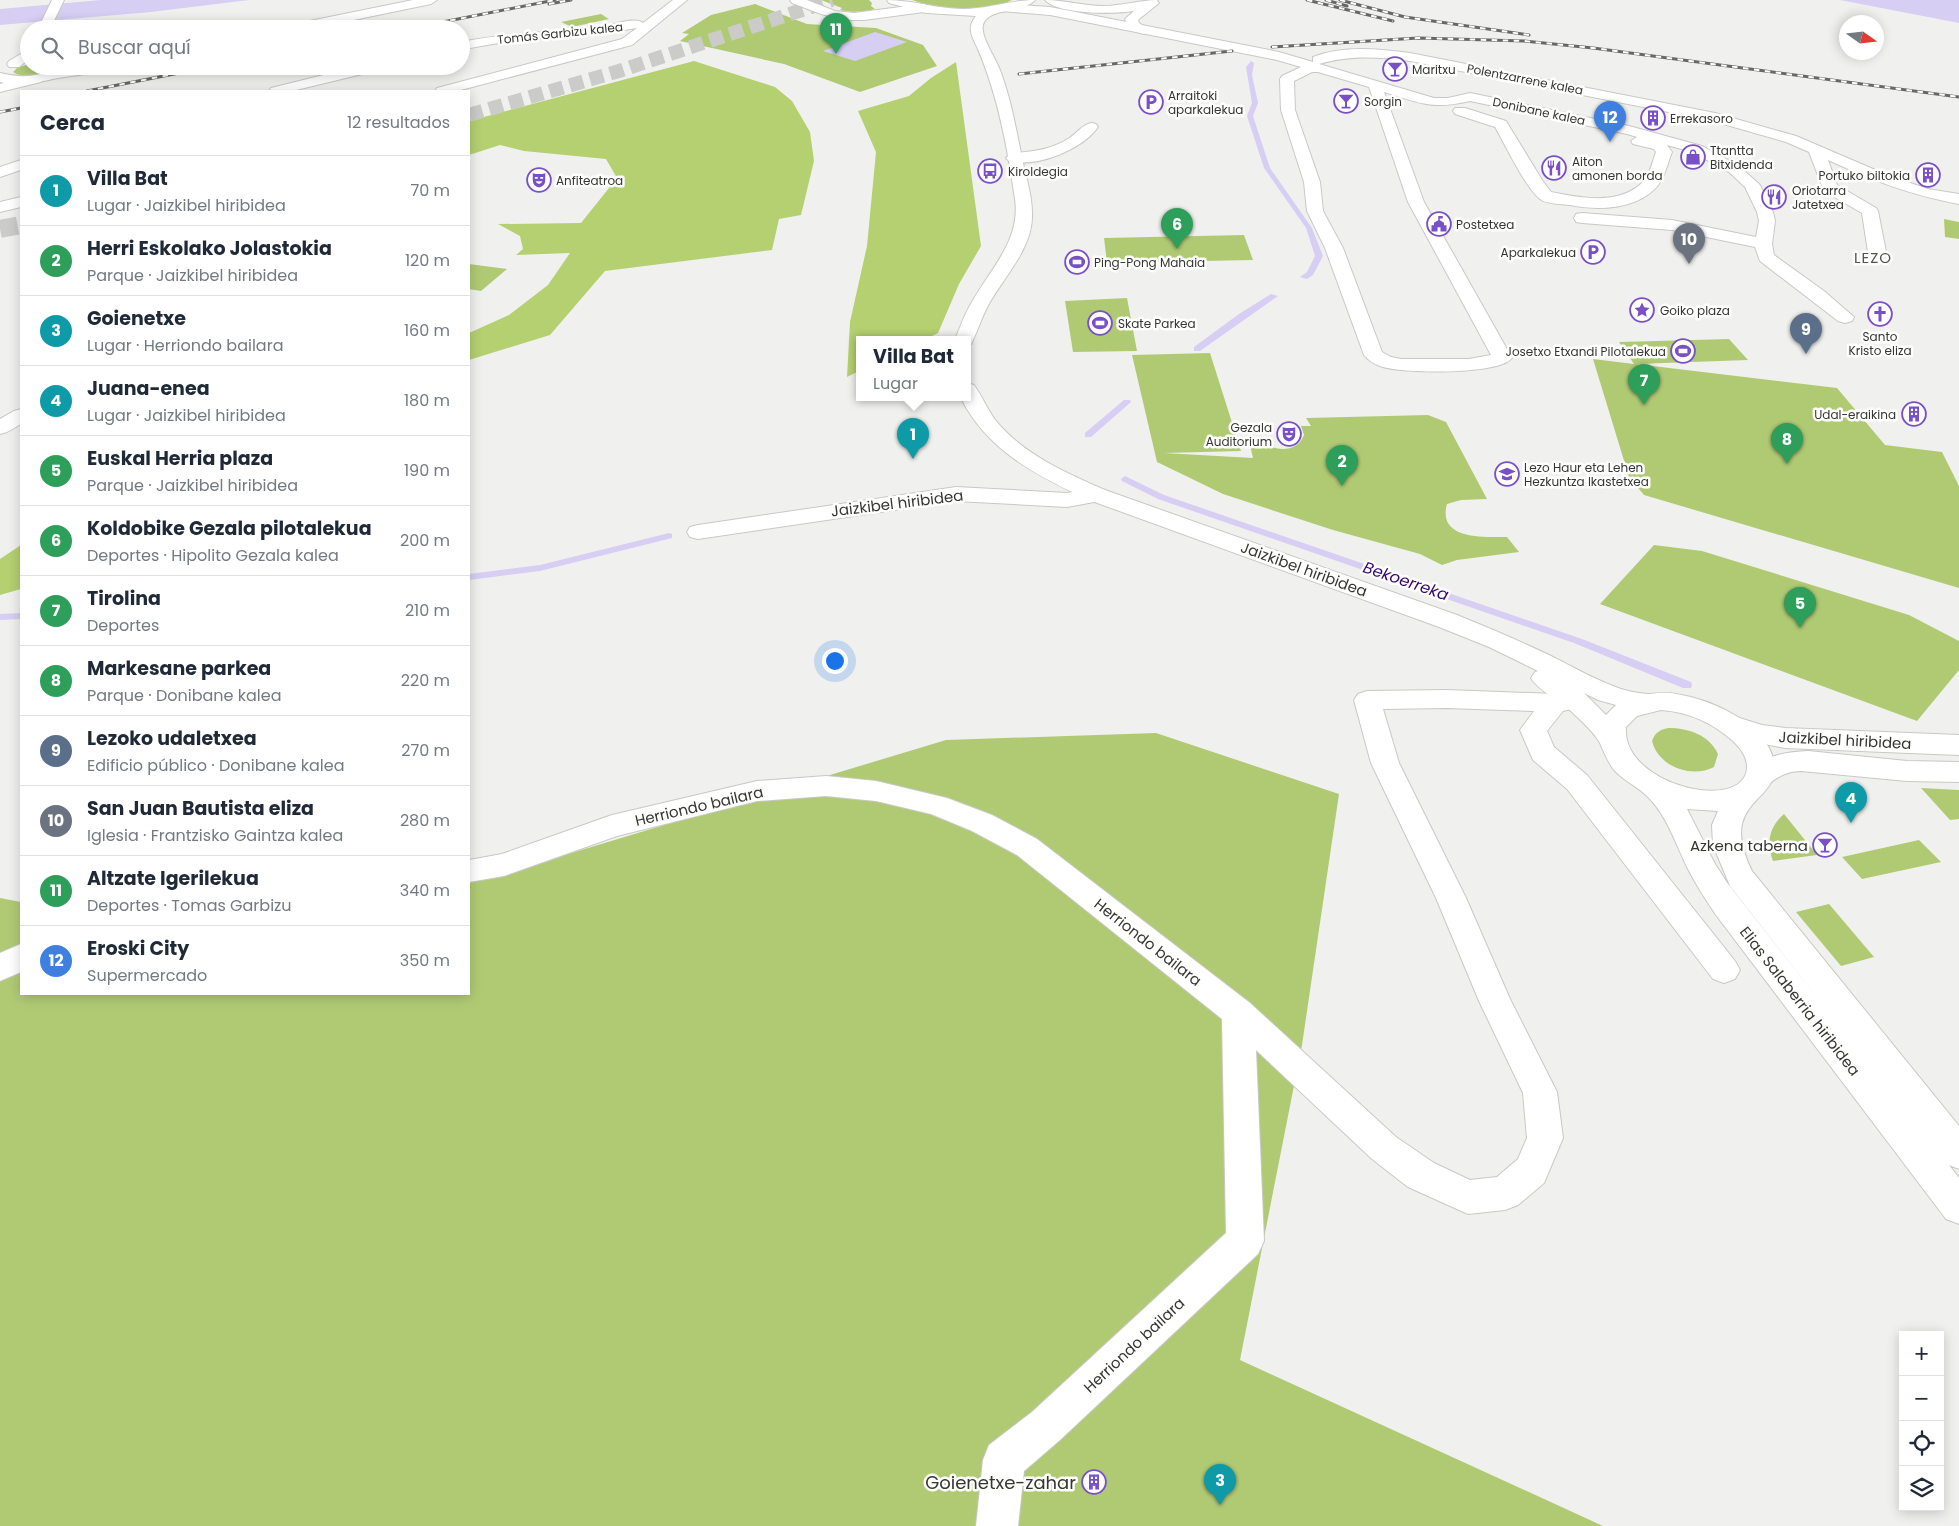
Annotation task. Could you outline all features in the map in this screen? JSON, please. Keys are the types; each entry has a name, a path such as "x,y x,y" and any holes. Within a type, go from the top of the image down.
{"street":[{"path":"334,20 431,0"},
{"name":"Tomás Garbizu kalea","path":"446,90 609,48 633,39 682,0"},
{"path":"796,0 831,14 844,16 868,16 883,12 928,9 986,11 1005,8 1029,0"},
{"path":"883,12 891,7 894,0 928,9 957,22 977,36"},
{"path":"1051,0 1131,21 1312,63"},
{"path":"47,20 53,1"},
{"path":"1072,6 1113,9 1140,6 1155,1"},
{"path":"1131,21 1132,17 1155,1"},
{"path":"1005,8 1050,11 1312,63"},
{"path":"966,336 980,303 1014,252 1021,235 1024,219 1023,200 1000,90 993,68 977,36 977,23 986,11"},
{"name":"Tomás Garbizu kalea","path":"470,45 528,35 608,30 658,19"},
{"path":"1131,21 1133,25 1144,30"},
{"path":"608,30 627,31 633,34 633,39"},
{"name":"Polentzarrene kalea","path":"1312,63 1328,56 1367,53 1394,54 1710,116 1756,128 1816,150 1881,178 1925,193 1955,198"},
{"path":"0,71 20,60"},
{"path":"14,64 20,62"},
{"path":"1312,63 1285,81 1288,110 1312,182 1315,211 1334,248 1374,355 1385,362 1401,365 1468,365 1486,363 1502,358 1416,202 1375,85"},
{"name":"Donibane kalea","path":"1312,63 1375,85 1433,102 1448,102 1470,97 1629,130 1697,149 1744,177 1760,196 1767,221 1764,244"},
{"path":"1433,102 1501,124 1535,182 1546,196 1577,202 1615,203 1636,194 1652,182 1664,152 1659,145 1540,120 1494,115 1472,105 1470,97 1494,73"},
{"path":"0,88 51,75"},
{"path":"280,90 341,75"},
{"path":"0,77 16,80 36,79"},
{"path":"1014,158 1036,157 1062,150 1082,138 1091,127"},
{"path":"1816,150 1830,188 1870,211 1877,252"},
{"path":"0,172 20,165"},
{"path":"0,207 20,202"},
{"path":"1577,202 1571,207 1578,217 1600,221 1641,222 1694,229 1764,244 1766,257 1818,294 1845,317"},
{"name":"Jaizkibel hiribidea","path":"971,399 989,427 1026,460 1054,476 1097,495 1498,641 1607,694 1644,702"},
{"path":"0,428 20,416"},
{"name":"Jaizkibel hiribidea","path":"698,532 956,494 1067,500 1097,495"},
{"name":"Jaizkibel hiribidea","path":"1398,603 1471,638 1549,680 1565,702"},
{"path":"1238,1013 1384,1148 1421,1175 1468,1197 1505,1192 1531,1171 1545,1138 1540,1092 1495,1000 1451,898 1385,763 1367,700 1565,702 1596,721 1612,740 1617,753 1626,765 1638,776 1655,786 1693,800 1712,801 1730,799 1752,786 1761,768 1755,751 1746,738 1733,726 1716,715 1689,705 1661,701 1644,702 1629,707 1618,716 1612,727 1612,740"},
{"path":"1565,702 1534,730 1543,753 1577,782 1724,970"},
{"name":"Jaizkibel hiribidea","path":"1733,726 1758,734 1785,738 1959,745"},
{"name":"Jaizkibel hiribidea","path":"1752,786 1766,770 1778,765 1808,761 1907,771 1959,772"},
{"name":"Herriondo bailara","path":"470,871 504,865 612,826 757,791 826,786 876,791 937,805 982,823 1028,847 1238,1013 1245,1241 1046,1426 1004,1460 997,1526"},
{"name":"Elias Salaberria hiribidea","path":"1655,786 1669,802 1679,818 1703,868 1727,906 1959,1207"},
{"name":"Elias Salaberria hiribidea","path":"1752,786 1732,807 1726,823 1726,840 1732,860 1741,878 1959,1153"},
{"path":"0,968 20,958"}],"green space":[{"path":"821,0 869,0 872,3 871,6 875,9 858,12 844,11 840,10 842,8"},
{"path":"912,0 1012,0 1002,4 976,8 948,8"},
{"path":"755,4 807,24 876,28 923,45 937,66 860,92 784,64 680,41 689,34 682,33 711,15"},
{"path":"601,14 609,19 572,27 561,22"},
{"path":"694,61 775,87 792,101 810,132 814,161 801,215 779,219 772,250 605,271 550,335 470,360 470,333 509,315 548,285 570,253 516,255 523,249 520,236 498,224 581,223 617,178 606,159 524,151 500,145 470,155 470,121"},
{"path":"956,62 981,246 959,284 938,333 932,336 856,336 856,372 847,377 850,322 867,246 876,152 858,111 909,96 931,78"},
{"path":"20,67 20,75 13,72"},
{"path":"1944,219 1959,222 1959,239 1945,237"},
{"path":"1244,235 1253,260 1107,263 1104,238"},
{"path":"470,264 507,269 481,291 470,289"},
{"name":"Skate Parkea","path":"1127,298 1137,351 1073,352 1065,301"},
{"path":"1729,339 1748,360 1636,364 1837,388 1885,445 1942,452 1959,486 1959,588 1644,495 1629,477 1593,359 1634,364 1619,342"},
{"path":"1210,353 1241,451 1164,453 1253,458 1248,436 1262,444 1278,449 1294,447 1304,435 1301,426 1311,426 1306,418 1428,415 1446,422 1487,499 1461,500 1447,504 1446,516 1449,524 1465,534 1507,537 1519,552 1457,560 1442,565 1420,554 1333,530 1223,494 1157,462 1132,355"},
{"path":"1654,545 1702,551 1909,615 1959,641 1959,670 1917,721 1600,604"},
{"path":"20,546 20,589 0,595 0,559"},
{"path":"1668,728 1691,731 1704,737 1718,754 1714,767 1695,772 1677,768 1668,763 1655,750 1652,741 1658,732"},
{"path":"1156,733 1339,794 1302,1045 1240,1360 1603,1526 0,1526 0,898 20,902 20,995 470,995 470,869 558,857 946,740"},
{"path":"1921,788 1959,790 1959,819 1950,820"},
{"path":"1784,814 1817,855 1773,861 1769,842 1770,836 1775,824"},
{"path":"1919,840 1941,862 1862,879 1842,857"},
{"path":"1829,904 1874,957 1841,966 1796,912"}],"shaded area":[{"path":"101,0 249,0 151,12 58,20 20,20 20,23 0,25 0,9"},
{"path":"1840,0 1959,0 1959,23"},
{"path":"875,32 907,42 855,61 823,51"}],"waterway":[{"name":"Bekoerreka","path":"1251,63 1249,75 1255,103 1250,116 1267,168 1309,228 1319,256 1310,273 1304,277"},
{"name":"Bekoerreka","path":"1197,349 1242,316 1274,296"},
{"name":"Bekoerreka","path":"1088,435 1127,402"},
{"name":"Bekoerreka","path":"1125,479 1161,497 1578,641 1687,685"},
{"path":"470,577 540,568 669,536"},
{"path":"0,617 20,616"}],"tunnel":[{"path":"470,115 619,71 832,0"},
{"path":"0,229 20,225"}],"railway":[{"path":"453,20 555,0"},
{"path":"549,4 571,0"},
{"path":"1307,0 1393,21"},
{"path":"1326,0 1347,6"},
{"path":"1340,0 1405,17 1529,35"},
{"path":"1272,47 1418,38 1524,41 1593,48 1959,97"},
{"path":"1019,74 1232,51"},
{"path":"92,90 169,75"},
{"path":"0,112 20,108"}],"place":[{"name":"Altzate Igerilekua","path":"836,54"},
{"name":"Maritxu","path":"1395,69"},
{"name":"Sorgin","path":"1346,101"},
{"name":"Arraitoki aparkalekua","path":"1151,102"},
{"name":"Errekasoro","path":"1653,118"},
{"name":"Eroski City","path":"1610,142"},
{"name":"Ttantta Bitxidenda","path":"1693,157"},
{"name":"Aiton amonen borda","path":"1554,168"},
{"name":"Kiroldegia","path":"990,171"},
{"name":"Portuko biltokia","path":"1928,175"},
{"name":"Anfiteatroa","path":"539,180"},
{"name":"Oriotarra Jatetxea","path":"1774,197"},
{"name":"Postetxea","path":"1439,224"},
{"name":"Koldobike Gezala pilotalekua","path":"1177,249"},
{"name":"Aparkalekua","path":"1593,252"},
{"name":"Ping-Pong Mahaia","path":"1077,262"},
{"name":"San Juan Bautista eliza","path":"1689,264"},
{"name":"Goiko plaza","path":"1642,310"},
{"name":"Santo Kristo eliza","path":"1880,314"},
{"name":"Skate Parkea","path":"1100,323"},
{"name":"Josetxo Etxandi Pilotalekua","path":"1683,351"},
{"name":"Lezoko udaletxea","path":"1806,354"},
{"name":"Tirolina","path":"1644,405"},
{"name":"Udal-eraikina","path":"1914,414"},
{"name":"Gezala Auditorium","path":"1289,434"},
{"name":"Villa Bat","path":"913,459"},
{"name":"Markesane parkea","path":"1787,464"},
{"name":"Lezo Haur eta Lehen Hezkuntza Ikastetxea","path":"1507,474"},
{"name":"Herri Eskolako Jolastokia","path":"1342,486"},
{"name":"Euskal Herria plaza","path":"1800,628"},
{"name":"Juana-enea","path":"1851,823"},
{"name":"Azkena taberna","path":"1825,845"},
{"name":"Goienetxe-zahar","path":"1094,1482"},
{"name":"Goienetxe","path":"1220,1505"}],"district":[{"name":"LEZO","path":"1873,257"}]}
